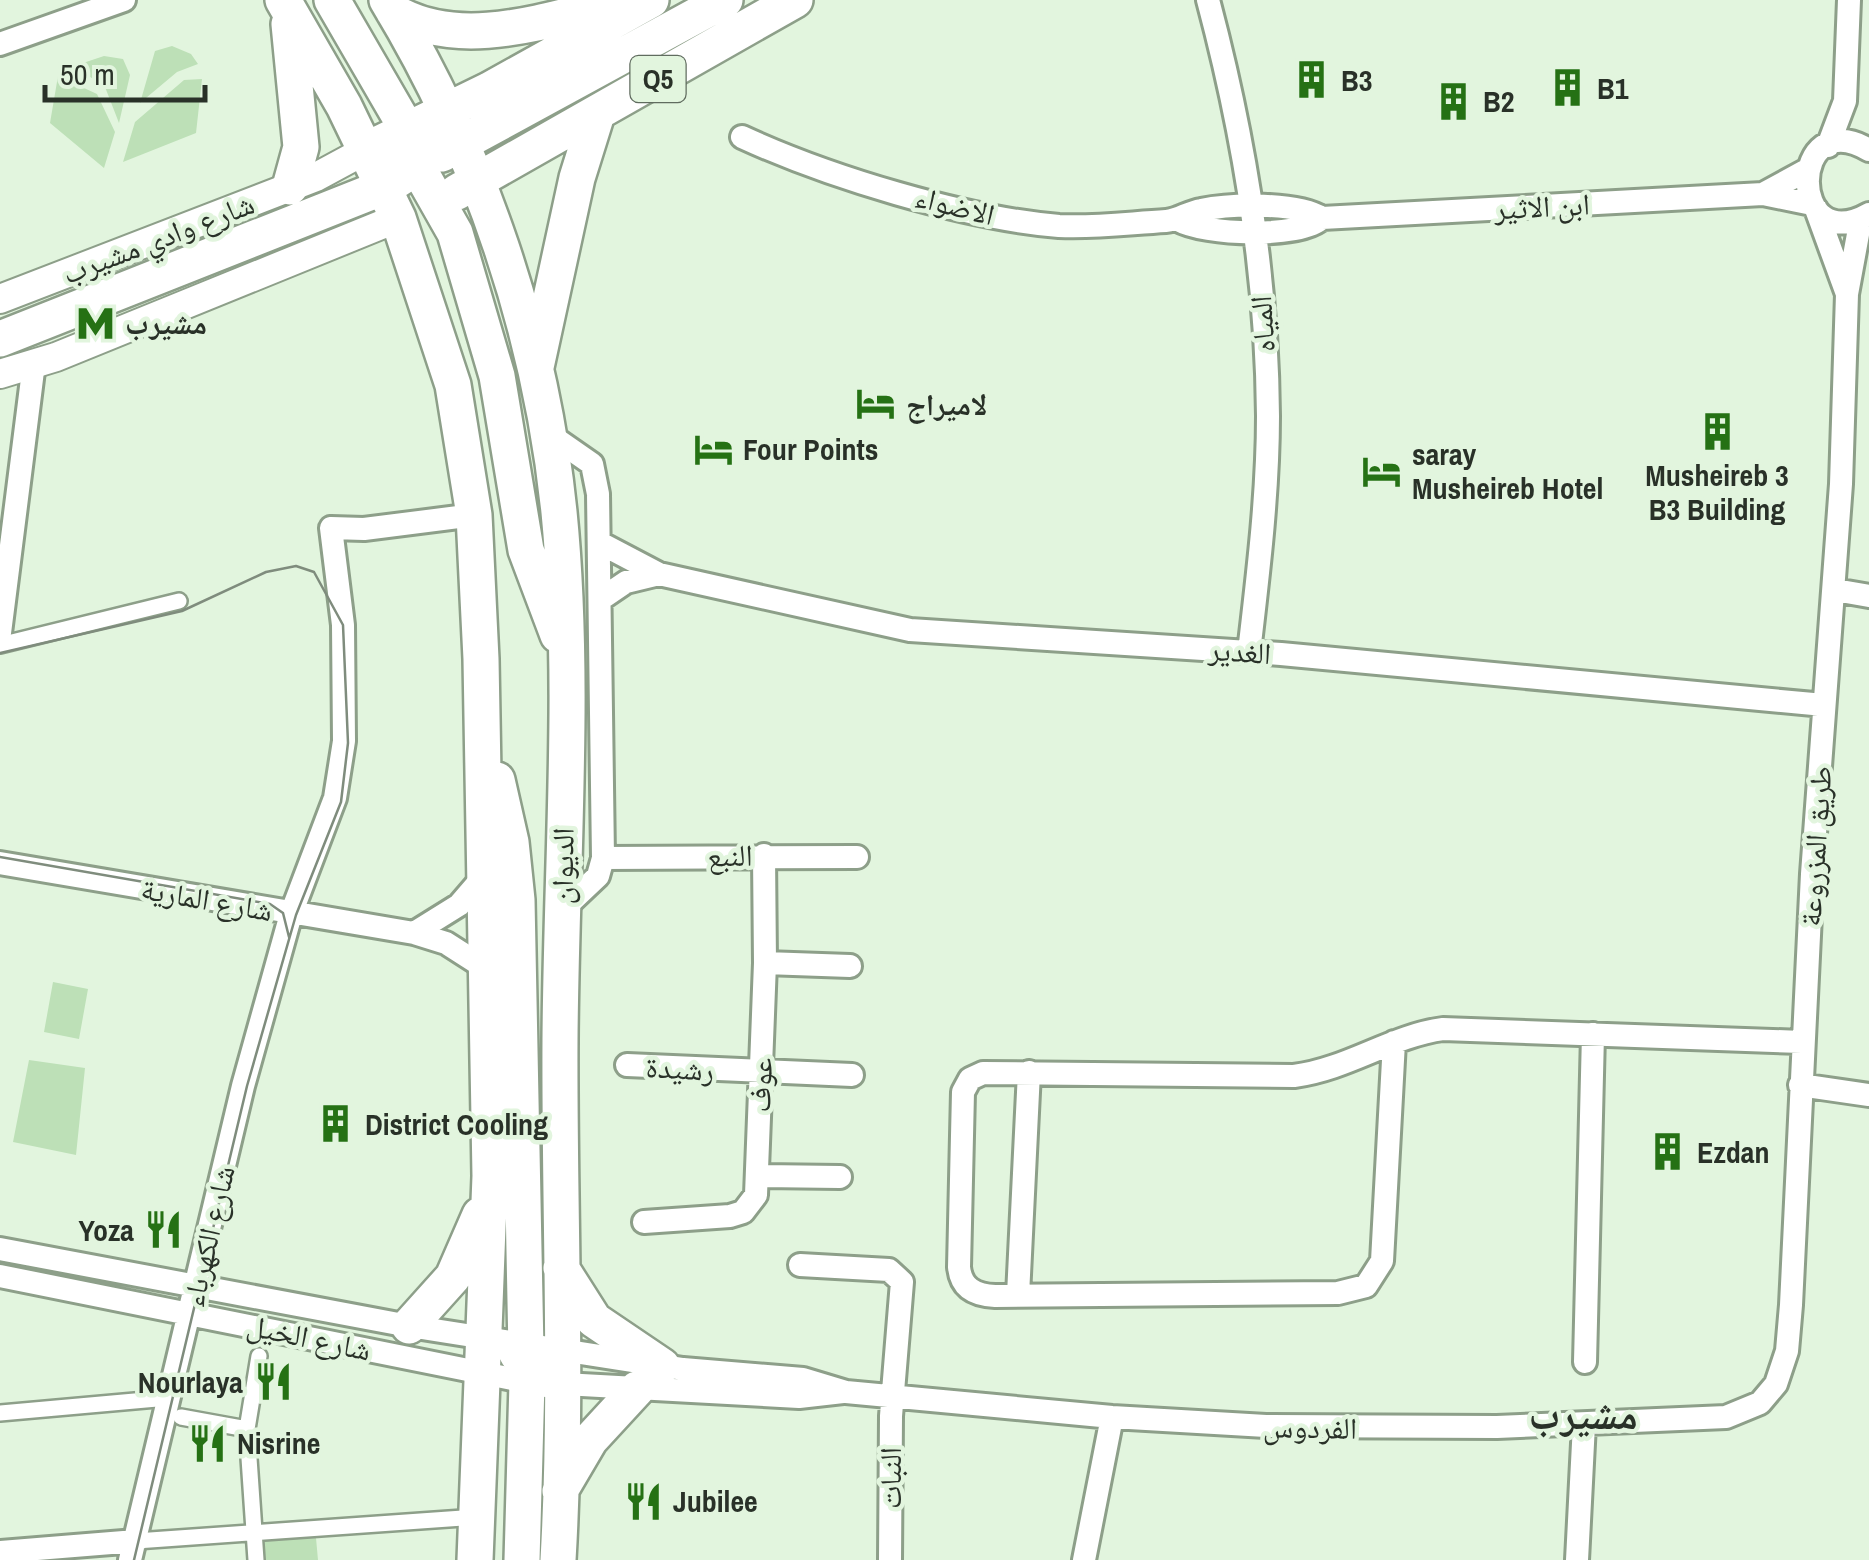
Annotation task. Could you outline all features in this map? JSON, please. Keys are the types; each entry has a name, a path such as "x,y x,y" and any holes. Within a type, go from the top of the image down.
{"main road":[{"path":"332,0 423,165 490,346 526,550 565,650"},
{"path":"391,6 433,28 480,30 633,0"},
{"name":"Q5","path":"455,126 652,0"},
{"path":"0,340 391,203 404,194 455,126 725,0"},
{"name":"Q5","path":"477,182 795,0"},
{"path":"284,2 391,203 453,385 474,514 490,1176 475,1560"},
{"path":"284,2 301,110 303,182"},
{"name":"الديوان","path":"391,6 455,126 500,245 535,372 559,510 565,650 560,1266 549,1373 560,1492 558,1560"},
{"path":"535,372 577,178 597,114"},
{"path":"366,150 423,165 452,179 477,182"},
{"path":"482,722 511,842 517,900 525,1344 533,1368 549,1373"},
{"path":"410,1326 440,1296 460,1265 490,1176"},
{"path":"560,1266 594,1320 650,1378 590,1440 560,1492"},
{"path":"486,1336 549,1373"},
{"path":"522,1560 549,1373"}],"street":[{"path":"0,44 124,0"},
{"name":"المياه","path":"1208,0 1234,100 1251,206 1268,416 1249,652"},
{"path":"1807,170 1828,146 1846,100 1849,0"},
{"path":"1828,146 1865,147 1846,100"},
{"name":"الاضواء","path":"742,137 828,172 1006,218 1062,226 1178,220 1203,210 1251,206"},
{"name":"شارع وادي مشيرب","path":"0,298 303,182 366,150"},
{"name":"ابن الاثير","path":"1762,194 1807,170"},
{"name":"طريق المزروعة","path":"1807,170 1806,188 1847,294"},
{"name":"ابن الاثير","path":"1251,206 1322,218 1762,194 1814,207 1845,222 1865,216"},
{"path":"0,374 34,363 391,203"},
{"name":"طريق المزروعة","path":"1769,1395 1787,1351 1802,1042 1835,590 1847,294 1865,216"},
{"name":"ابن الاثير","path":"1254,231 1307,227 1322,218"},
{"name":"الاضواء","path":"1178,220 1206,230 1254,231"},
{"path":"0,633 9,514 34,363"},
{"path":"546,432 592,464 598,478 603,858 590,886 561,911"},
{"name":"شارع الكهرباء","path":"133,1550 243,1086 292,914 335,798 344,741 344,624 331,528 364,528 474,514"},
{"name":"الغدير","path":"600,543 660,574 910,630 1249,652 1824,705"},
{"path":"601,599 626,582 660,574"},
{"path":"1835,590 1869,596"},
{"path":"0,645 179,601"},
{"name":"عوف","path":"758,1176 765,963 764,854"},
{"name":"النبع","path":"603,858 858,856"},
{"name":"شارع المارية","path":"0,864 414,933 446,944 485,968"},
{"path":"414,933 459,905 484,876"},
{"path":"765,963 850,966"},
{"path":"1394,1042 1382,1261 1366,1286 1338,1293 1018,1296 977,1294 960,1276 962,1099 966,1085 976,1075 1029,1072 1294,1076 1350,1064 1394,1042 1443,1029 1802,1042"},
{"path":"1584,1362 1593,1034"},
{"name":"رشيدة","path":"627,1065 852,1075"},
{"path":"1018,1296 1029,1072"},
{"path":"1800,1085 1869,1095"},
{"path":"644,1222 743,1212 756,1195 758,1176 840,1177"},
{"name":"شارع الخيل","path":"0,1250 195,1288 525,1344"},
{"name":"النبات","path":"800,1265 890,1270 900,1277 892,1396 890,1560"},
{"name":"شارع الخيل","path":"0,1276 485,1374 549,1373"},
{"path":"256,1560 247,1429 259,1356"},
{"name":"الفردوس","path":"549,1373 650,1378 798,1397 846,1392 1112,1417 1343,1428 1726,1417 1750,1409 1769,1395"},
{"name":"الفردوس","path":"549,1373 803,1379 846,1392"},
{"path":"0,1413 157,1398"},
{"path":"181,1417 247,1429"},
{"path":"1084,1560 1112,1417"},
{"path":"1578,1560 1584,1424"},
{"path":"14,1554 133,1550 253,1532 479,1517"}],"green space":[{"path":"172,46 191,54 198,64 177,72 140,103 155,51"},
{"path":"104,56 123,59 130,75 119,123 105,87 74,66"},
{"path":"58,76 97,94 115,132 104,168 50,123"},
{"path":"202,79 196,133 123,162 135,122 184,80"},
{"path":"53,982 88,989 79,1039 44,1032"},
{"path":"29,1060 85,1068 76,1155 13,1142"},
{"path":"315,1527 318,1560 256,1560 253,1532"}],"tram line":[{"path":"0,653 182,611 266,572 296,566 314,572 343,625 348,743 341,802 296,915 247,1086 134,1560"},
{"path":"0,857 270,904 283,913 289,937"}],"place":[{"name":"B3","path":"1311,80"},
{"name":"B1","path":"1567,88"},
{"name":"B2","path":"1453,101"},
{"name":"مشيرب","path":"95,323"},
{"name":"لاميراج","path":"876,404"},
{"name":"Musheireb 3 B3 Building","path":"1717,431"},
{"name":"Four Points","path":"713,449"},
{"name":"saray Musheireb Hotel","path":"1382,471"},
{"name":"District Cooling","path":"335,1124"},
{"name":"Ezdan","path":"1667,1152"},
{"name":"Yoza","path":"164,1230"},
{"name":"Nourlaya","path":"273,1382"},
{"name":"Nisrine","path":"207,1443"},
{"name":"Jubilee","path":"643,1501"}],"district":[{"name":"مشيرب","path":"1583,1414"}]}
